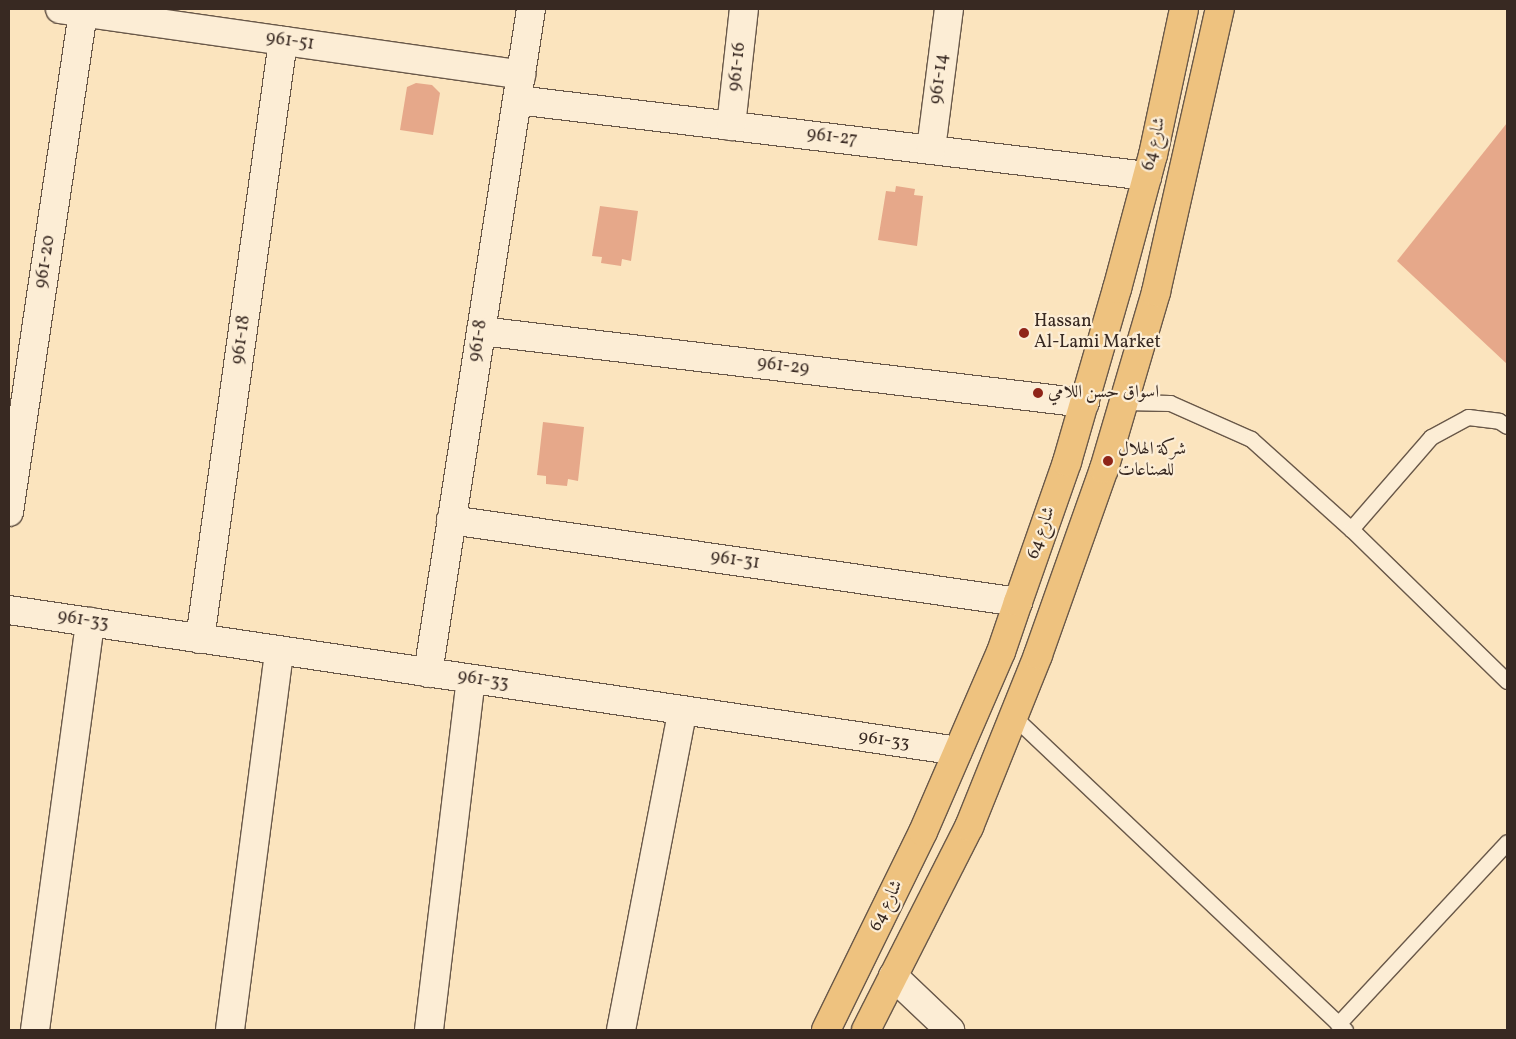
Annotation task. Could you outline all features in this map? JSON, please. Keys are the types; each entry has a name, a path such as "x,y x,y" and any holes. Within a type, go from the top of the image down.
{"main road":[{"name":"شارع 64","path":"826,1030 923,832 1018,602 1085,403 1147,176 1184,9"},
{"name":"شارع 64","path":"874,1026 894,976 968,827 1013,716 1104,469 1158,282 1220,9"}],"street":[{"name":"961-8","path":"428,673 531,9"},
{"name":"961-16","path":"731,126 744,9"},
{"name":"961-14","path":"931,149 949,9"},
{"name":"961-51","path":"72,10 283,41 519,87"},
{"name":"961-20","path":"9,512 72,10"},
{"name":"961-18","path":"200,639 283,41"},
{"name":"961-27","path":"519,87 731,126 1147,176"},
{"name":"961-29","path":"481,331 1085,403"},
{"name":"961-31","path":"451,520 1018,602"},
{"name":"961-33","path":"9,610 682,712 958,751"},
{"path":"36,1030 90,622"},
{"path":"230,1030 279,650"},
{"path":"429,1030 471,680"},
{"path":"621,1030 682,712"},
{"path":"894,976 950,1030"}],"lane":[{"path":"1124,402 1170,404 1251,439 1351,529 1507,680"},
{"path":"1351,529 1431,437 1468,418 1499,420 1507,426"},
{"path":"1013,716 1342,1027 1507,842"}],"building":[{"path":"416,83 432,85 440,93 433,135 400,130 407,87"},
{"path":"1507,123 1507,364 1397,261"},
{"path":"896,186 915,189 914,195 923,196 917,246 878,240 886,191 895,192"},
{"path":"600,206 638,211 631,261 622,259 621,266 601,263 602,257 592,256"},
{"path":"543,422 584,427 578,481 568,479 567,486 546,484 546,476 537,475"}],"place":[{"name":"Hassan Al-Lami Market","path":"1024,333"},
{"name":"اسواق حسن اللامي","path":"1038,393"},
{"name":"شركة الهلال للصناعات","path":"1108,461"}]}
